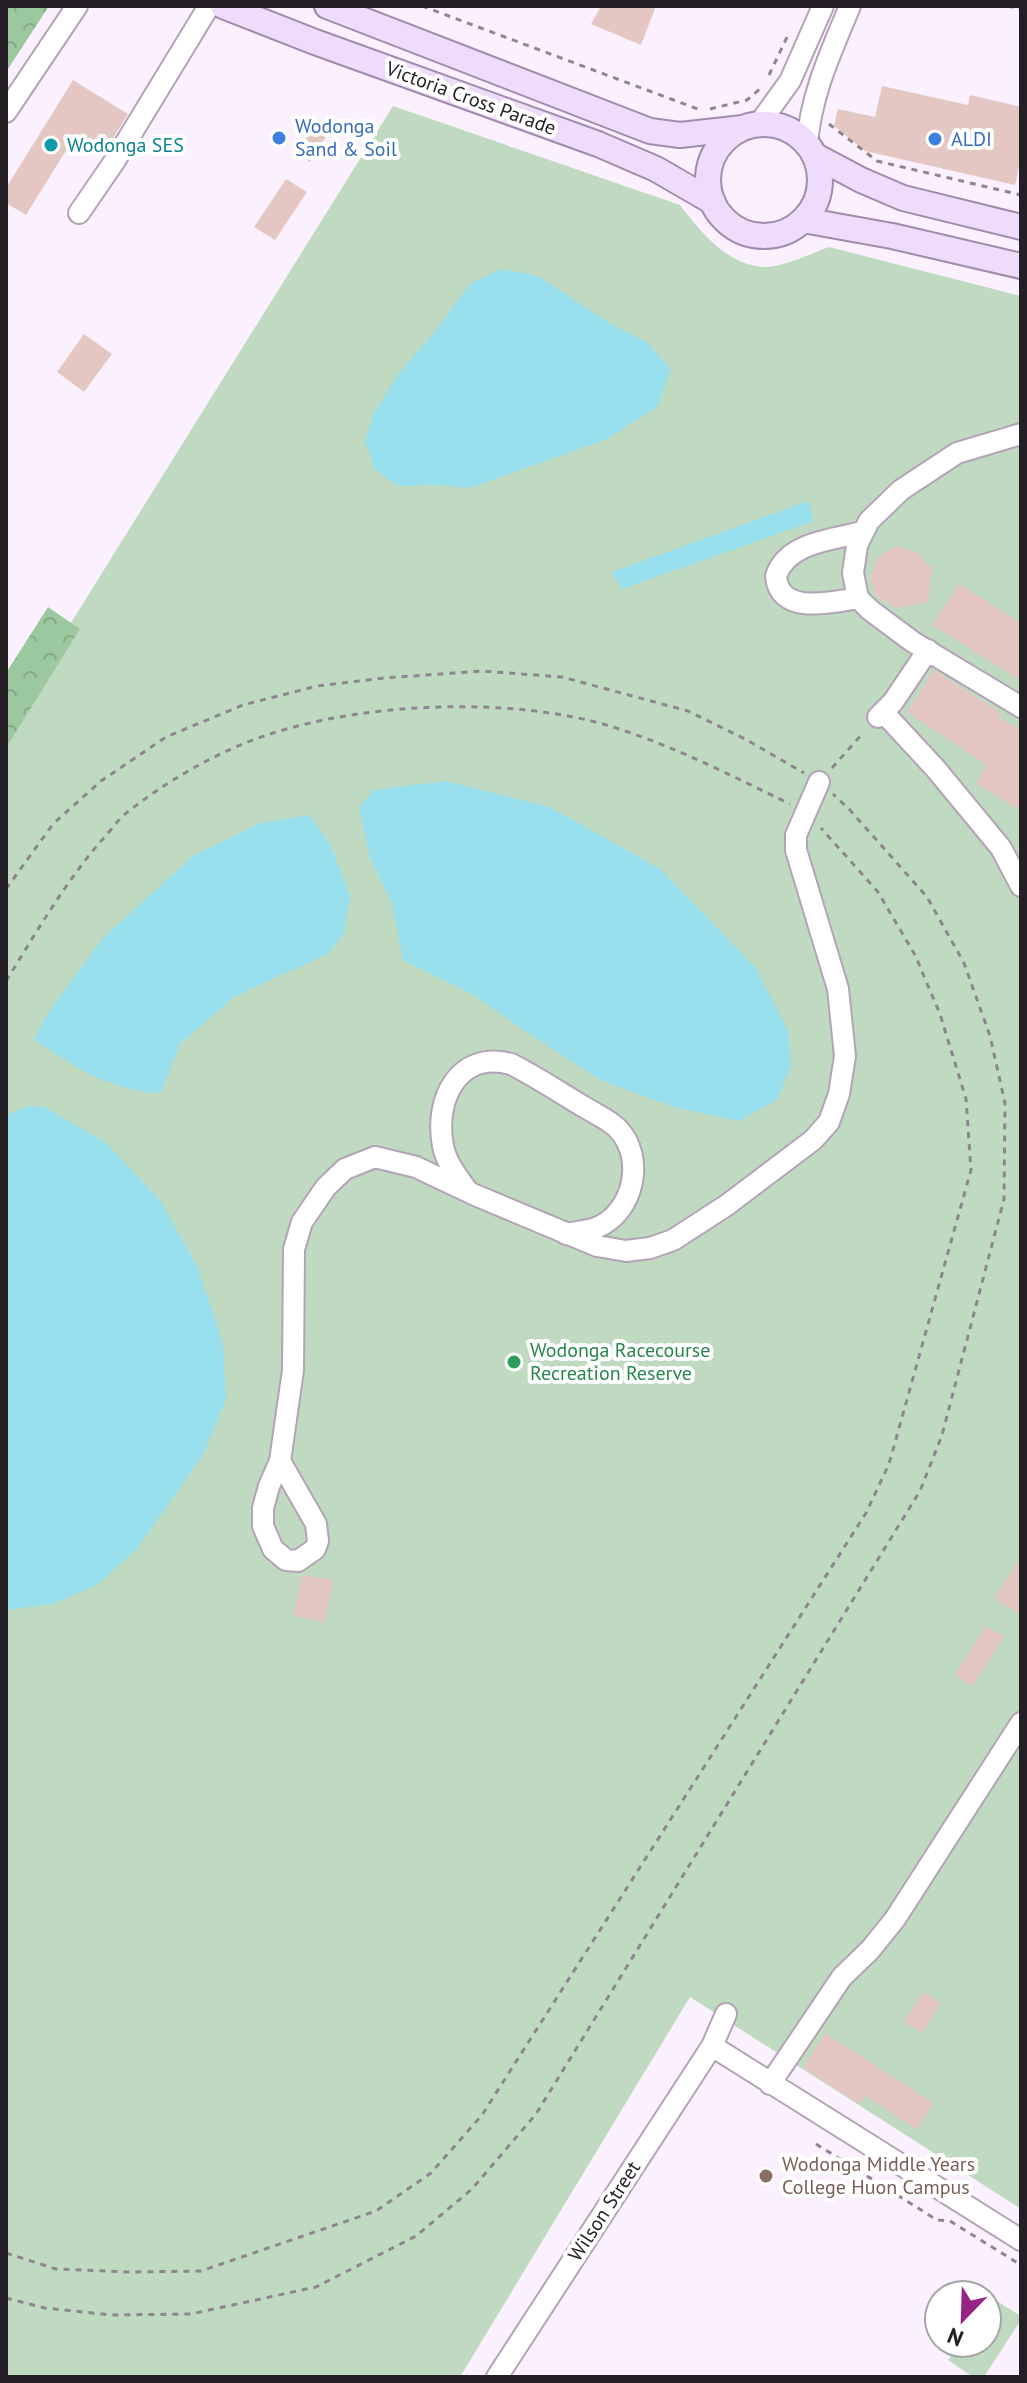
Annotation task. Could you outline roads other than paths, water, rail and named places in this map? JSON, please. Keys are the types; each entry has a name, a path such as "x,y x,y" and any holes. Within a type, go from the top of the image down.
{"main road":[{"name":"Victoria Cross Parade","path":"223,6 598,144 656,169 713,202"},
{"name":"Victoria Cross Parade","path":"327,6 650,131 680,135 751,126"},
{"path":"811,149 820,182 818,196 803,220 786,232 753,235 730,223 713,202 708,185 710,166 717,149 730,136 751,126 785,128 811,149 861,180 903,198 1021,227"},
{"path":"803,220 892,236 1021,266"}],"street":[{"path":"6,112 77,6"},
{"path":"79,213 114,162 209,6"},
{"path":"751,126 790,81 823,6"},
{"path":"811,149 809,115 850,6"},
{"path":"1021,434 957,453 939,463 877,511 862,532 853,573 858,598 870,610 1021,707"},
{"path":"858,598 810,605 799,603 782,590 776,576 786,558 804,547 862,532"},
{"path":"928,650 881,715 953,789 1001,848 1021,886"},
{"path":"280,1461 293,1370 294,1249 302,1222 326,1187 345,1169 375,1157 416,1167 566,1234 597,1246 626,1251 650,1248 673,1240 813,1140 829,1122 839,1094 845,1056 838,989 796,850 796,835 804,811 819,782"},
{"path":"468,1192 443,1148 441,1114 446,1097 459,1076 483,1061 496,1060 521,1069 616,1126 629,1142 633,1177 631,1192 622,1206 598,1227 566,1234"},
{"path":"770,2084 842,1977 870,1950 895,1919 1020,1727"},
{"name":"Wilson Street","path":"497,2377 712,2046 726,2014"},
{"path":"712,2046 1021,2240"}],"water":[{"path":"501,269 538,276 611,324 646,342 671,369 657,407 607,439 470,488 398,486 375,470 365,441 373,414 399,373 438,328 470,284"},
{"path":"808,501 814,521 622,589 612,572"},
{"path":"446,781 550,807 660,869 755,967 788,1031 791,1064 778,1099 739,1121 674,1107 602,1081 472,994 403,960 392,903 370,858 359,807 374,790"},
{"path":"309,815 330,844 350,896 344,933 329,953 234,997 180,1044 161,1093 110,1083 78,1068 34,1039 47,1014 103,938 194,855 261,823"},
{"path":"43,1106 106,1143 160,1200 197,1266 223,1343 226,1399 204,1453 137,1549 97,1585 53,1604 6,1610 6,1116 24,1107"}],"place":[{"name":"Wodonga Sand & Soil","path":"279,138"},
{"name":"ALDI","path":"935,139"},
{"name":"Wodonga SES","path":"51,145"},
{"name":"Wodonga Racecourse Recreation Reserve","path":"514,1362"},
{"name":"Wodonga Middle Years College Huon Campus","path":"766,2176"}]}
